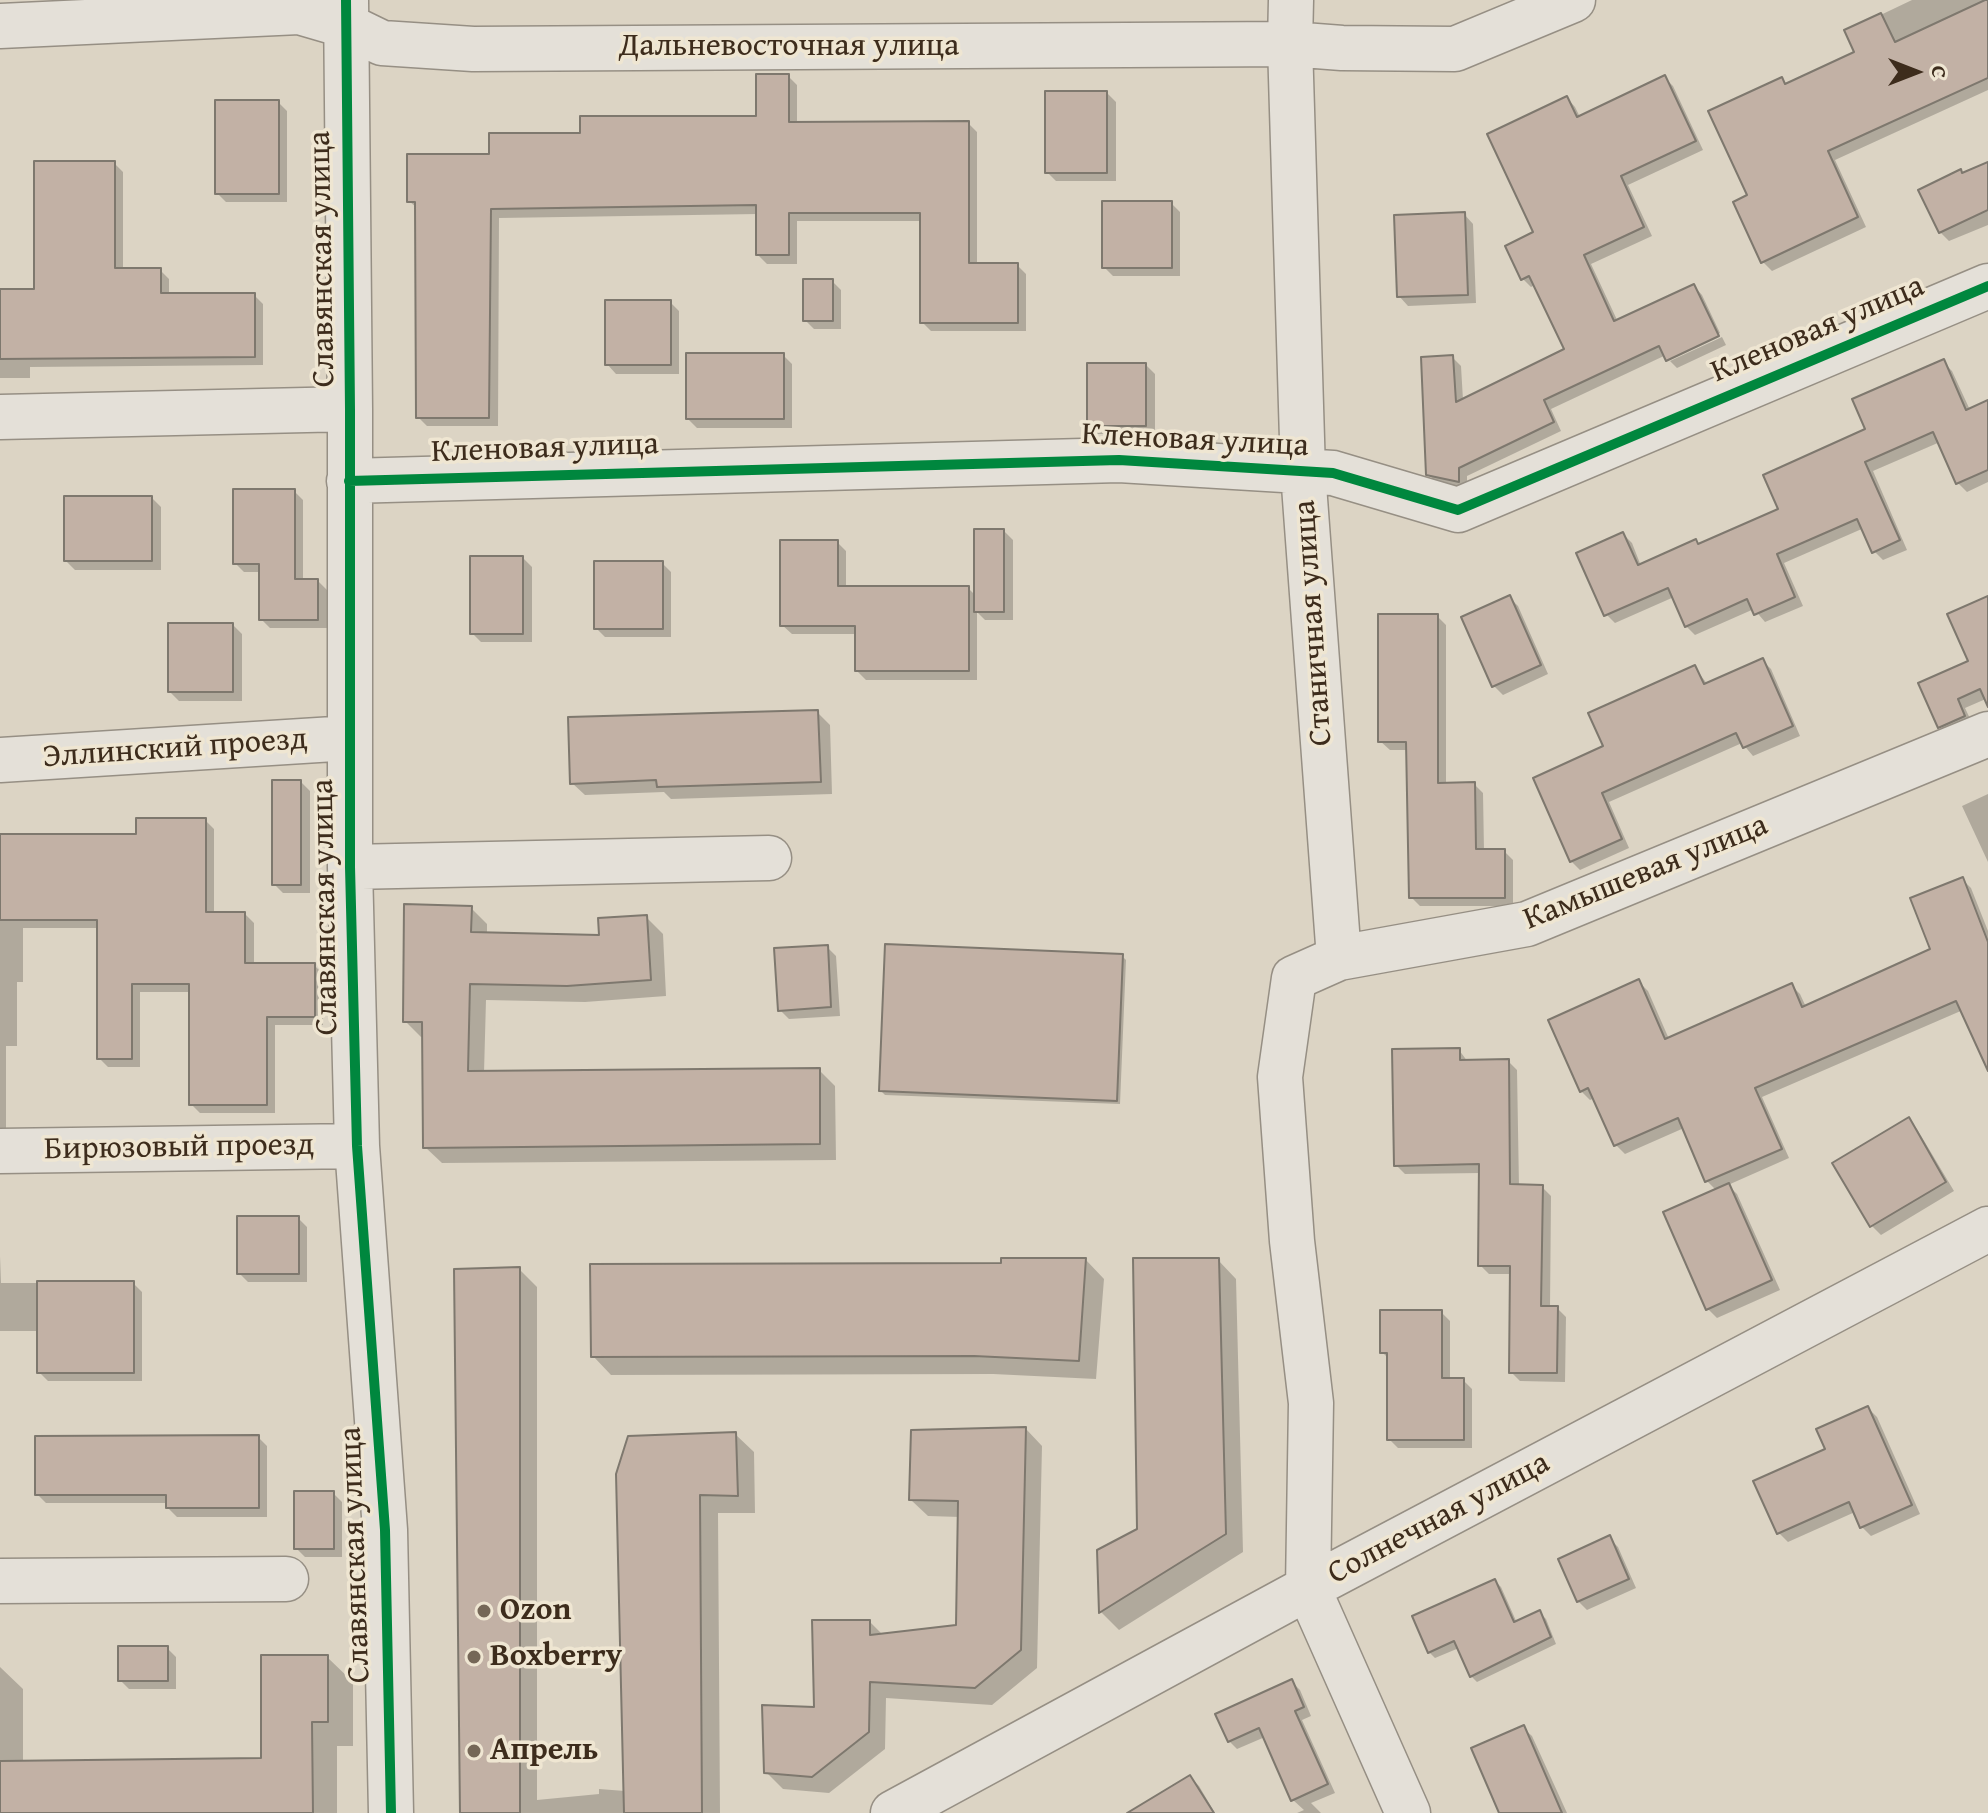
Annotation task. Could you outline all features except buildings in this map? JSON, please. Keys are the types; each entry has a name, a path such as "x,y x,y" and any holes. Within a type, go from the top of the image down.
{"street":[{"name":"Станичная улица","path":"1291,0 1303,472 1339,958"},
{"name":"Дальневосточная улица","path":"0,26 299,12 346,13 382,43 473,49 1290,44 1342,48 1455,49 1573,0"},
{"name":"Славянская улица","path":"346,13 350,867 357,1146 385,1530 391,1813"},
{"name":"Кленовая улица","path":"349,481 1119,460 1333,473 1458,510 1988,286"},
{"path":"0,417 350,409"},
{"name":"Камышевая улица","path":"1308,1588 1311,1403 1292,1241 1280,1077 1294,978 1339,958 1527,924 1988,734"},
{"name":"Эллинский проезд","path":"0,760 350,738"},
{"path":"350,867 769,858"},
{"name":"Бирюзовый проезд","path":"0,1151 357,1146"},
{"name":"Солнечная улица","path":"893,1813 1308,1588 1988,1229"},
{"path":"0,1581 286,1579"},
{"path":"1308,1588 1408,1813"}],"cycle path":[{"path":"346,0 350,867 357,1146 385,1530 391,1813"},
{"path":"349,481 1119,460 1333,473 1458,510 1988,286"}],"place":[{"name":"Ozon","path":"484,1611"},
{"name":"Boxberry","path":"474,1657"},
{"name":"Апрель","path":"474,1751"}]}
